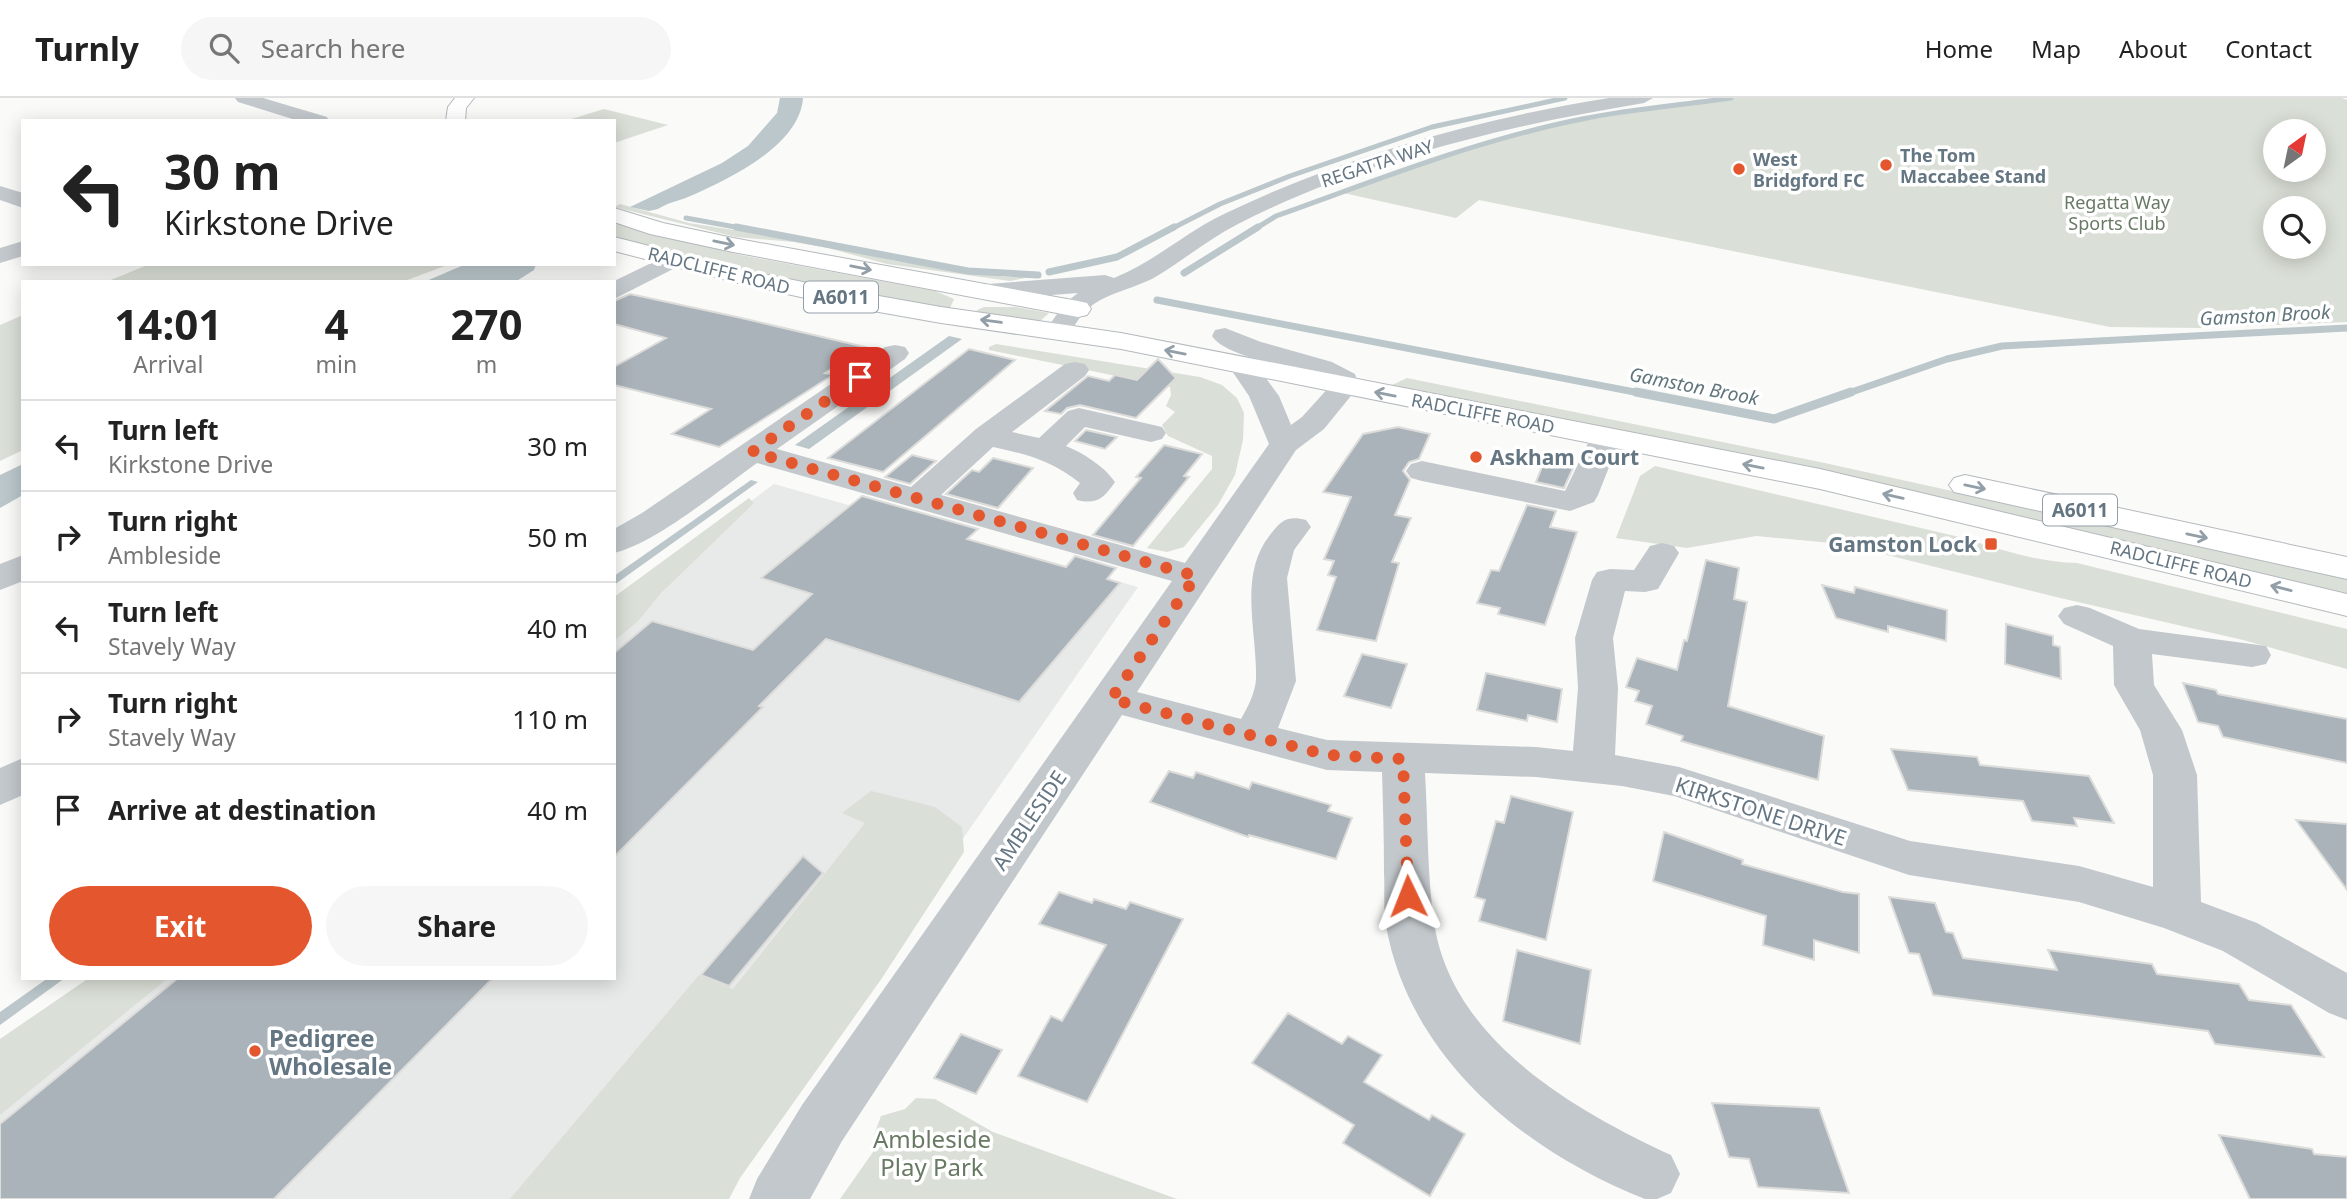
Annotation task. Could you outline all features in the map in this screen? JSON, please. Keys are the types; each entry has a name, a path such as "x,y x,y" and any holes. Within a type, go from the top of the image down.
{"highway":[{"path":"454,119 457,107 465,98"},
{"path":"473,119 480,98"},
{"name":"RADCLIFFE ROAD","path":"616,216 658,229 733,245 988,292 1065,319 1241,365 1336,381 1833,482 2347,605"},
{"name":"RADCLIFFE ROAD","path":"620,245 672,260 828,295 928,313 1065,319"},
{"name":"RADCLIFFE ROAD","path":"1104,313 1812,452 2347,568"}],"street":[{"path":"244,98 313,119"},
{"name":"REGATTA WAY","path":"1065,319 1097,292 1129,281 1222,223 1317,181 1422,147 1521,121 1644,98"},
{"path":"0,191 21,200"},
{"path":"0,256 21,249"},
{"path":"616,290 672,260"},
{"name":"REGATTA WAY","path":"1065,319 1104,313 1123,298 1129,281"},
{"name":"RADCLIFFE ROAD","path":"988,292 1129,281"},
{"path":"1225,336 1336,381"},
{"path":"616,541 654,520 895,353"},
{"name":"AMBLESIDE","path":"778,1199 822,1123 1285,444 1313,423 1336,381 1366,363"},
{"path":"1241,365 1263,396 1270,409 1271,422 1285,444"},
{"path":"918,499 987,436 1041,399 1075,370"},
{"path":"1045,449 1079,417 1151,433"},
{"path":"987,436 1045,449 1067,458 1099,481 1089,493"},
{"path":"1422,471 1570,501 1582,495 1606,437"},
{"path":"752,452 1196,576"},
{"path":"1253,736 1266,711 1276,681 1269,578 1277,549 1294,527"},
{"path":"1593,766 1598,688 1594,638 1610,580 1645,580 1662,553"},
{"path":"0,579 21,567"},
{"path":"2077,616 2132,640 2252,655"},
{"path":"2132,640 2134,685 2161,730 2175,775 2177,913"},
{"name":"KIRKSTONE DRIVE","path":"1111,699 1327,755 1593,766 1668,780 1723,794 1840,837 1909,858 2079,884 2177,913 2240,937 2347,998"},
{"path":"1403,759 1412,936 1426,978 1444,1011 1497,1077 1534,1109 1574,1136 1651,1174"},
{"path":"0,789 21,774"}],"shaded area":[{"path":"780,98 803,98 799,115 776,146 759,159 722,181 658,209 649,211 630,207 722,163 748,146 777,113"},
{"path":"461,266 535,266 534,270 518,280 429,280"},
{"path":"949,336 962,339 809,449 795,445"},
{"path":"21,465 21,496 0,508 0,475"},
{"path":"751,480 758,482 616,584 616,575"},
{"path":"774,484 1138,587 770,1116 717,1199 0,1199 0,1056 102,980 616,980 616,601"},
{"path":"45,980 62,980 0,1025 0,1012"}],"green space":[{"name":"Regatta Way Sports Club","path":"1724,98 2342,98 2347,100 2347,322 2201,328 2110,327 1479,200 1456,218 1339,192 1509,138 1581,121"},
{"path":"604,109 668,125 616,142 616,119 572,119"},
{"path":"620,204 689,223 816,243 895,261 1005,277 1030,277 1010,281 887,264 828,248 736,237 616,206"},
{"path":"616,224 741,255 935,291 954,299 950,308 813,285 616,237"},
{"path":"145,266 445,266 407,280 111,280"},
{"path":"984,307 1016,307 1049,313 1039,322 978,313 977,310"},
{"path":"21,316 21,451 0,461 0,325"},
{"path":"996,344 1200,377 1222,385 1237,398 1244,413 1243,440 1235,475 1218,505 1184,547 1167,552 1147,548 1212,469 1212,456 1168,436 1162,425 1175,412 1166,406 1171,395 1170,387 989,350 989,347"},
{"path":"1407,378 1820,462 2347,578 2347,596 1390,386"},
{"path":"1655,466 1968,539 2021,555 2077,563 2347,629 2347,669 2243,640 1843,544 1756,536 1687,548 1616,538 1640,476"},
{"path":"749,498 754,503 661,593 638,621 616,639 616,596"},
{"path":"871,791 935,807 962,827 964,852 882,978 740,1178 729,1199 510,1199 699,975 733,989 865,823 842,813"},
{"path":"86,980 166,980 0,1115 0,1039"},
{"name":"Ambleside Play Park","path":"916,1098 935,1099 993,1132 1177,1199 840,1199 873,1152 874,1135 881,1116 905,1109"}],"building":[{"path":"630,294 865,347 825,373 833,375 719,447 672,434 711,409 616,385 616,366 666,338 616,325 616,300"},
{"path":"969,349 1015,360 883,472 828,458"},
{"path":"1158,359 1176,378 1136,418 1080,405 1067,408 1061,414 1045,411 1088,376 1109,381 1115,375 1137,380"},
{"path":"1398,427 1430,434 1419,459 1409,462 1403,471 1410,480 1395,515 1411,518 1392,562 1399,563 1376,641 1317,630 1336,577 1328,575 1334,561 1324,559 1351,497 1323,492 1363,434"},
{"path":"1086,430 1117,437 1105,449 1075,441"},
{"path":"1164,445 1202,454 1184,476 1189,477 1133,546 1093,535 1141,478 1136,477"},
{"path":"912,455 936,461 910,484 885,477"},
{"path":"993,458 1033,468 998,508 946,494 972,470 979,472"},
{"path":"1544,462 1573,468 1564,488 1536,482"},
{"path":"862,496 978,529 967,539 1066,567 1075,556 1116,568 1107,579 1120,583 1019,702 826,639 759,706 763,707 616,855 616,651 652,621 753,650 812,594 761,578"},
{"path":"1527,505 1556,511 1550,527 1577,532 1545,625 1498,614 1500,608 1477,603 1491,570 1499,571"},
{"path":"1706,560 1739,568 1734,599 1747,602 1728,706 1824,736 1818,780 1681,741 1683,736 1646,724 1652,706 1635,701 1639,691 1626,687 1637,658 1677,670 1684,640 1687,641"},
{"path":"1822,585 1854,593 1855,587 1947,610 1946,641 1888,626 1888,632 1836,618"},
{"path":"2006,624 2053,636 2053,645 2060,647 2061,679 2005,664"},
{"path":"1362,654 1407,664 1391,708 1344,696"},
{"path":"1486,673 1562,689 1557,722 1528,715 1527,721 1477,710"},
{"path":"2183,683 2216,690 2218,694 2347,719 2347,763 2223,737 2218,726 2198,722"},
{"path":"1891,749 1977,757 1980,765 2089,776 2114,823 2074,818 2077,826 2032,821 2023,801 1908,790"},
{"path":"1169,771 1193,778 1196,772 1249,789 1252,782 1331,805 1328,811 1352,818 1336,859 1249,835 1248,837 1150,802"},
{"path":"1511,796 1573,812 1546,940 1479,921 1485,900 1475,897 1496,821 1504,823"},
{"path":"2296,820 2347,824 2347,890"},
{"path":"1664,832 1743,860 1742,864 1859,894 1859,953 1814,940 1814,960 1763,945 1766,916 1653,881"},
{"path":"803,856 823,873 729,986 701,975"},
{"path":"1059,892 1092,903 1094,899 1126,909 1130,902 1183,919 1087,1102 1018,1076 1051,1016 1062,1021 1106,945 1039,924"},
{"path":"1889,897 1935,903 1946,932 1953,933 1963,958 2057,970 2048,950 2152,964 2157,974 2239,984 2249,1000 2291,1005 2324,1057 2215,1044 2208,1031 1933,995 1919,954 1909,953"},
{"path":"1517,950 1591,970 1580,1044 1503,1021"},
{"name":"Pedigree Wholesale","path":"176,980 491,980 274,1199 0,1199 0,1124"},
{"path":"1288,1013 1342,1044 1348,1036 1382,1055 1364,1082 1429,1120 1432,1115 1465,1134 1430,1196 1343,1143 1354,1125 1252,1063"},
{"path":"961,1034 1002,1050 976,1094 934,1078"},
{"path":"1712,1103 1819,1108 1849,1193 1758,1187 1749,1159 1729,1157"},
{"path":"2219,1135 2312,1149 2314,1154 2347,1157 2347,1199 2250,1199"}],"waterway":[{"path":"1171,229 1220,204 1290,176 1432,127 1565,98"},
{"path":"1255,229 1276,216 1504,138 1600,116 1731,98"},
{"path":"686,218 746,229"},
{"path":"736,227 968,271 1038,275"},
{"path":"1049,272 1117,257 1174,227"},
{"path":"1184,273 1258,227"},
{"name":"Gamston Brook","path":"1157,300 1645,394"},
{"name":"Gamston Brook","path":"1846,394 1947,359 2002,346 2347,328"},
{"name":"Gamston Brook","path":"1636,392 1774,419 1851,392"}],"place":[{"name":"The Tom Maccabee Stand","path":"1886,165"},
{"name":"West Bridgford FC","path":"1739,169"},
{"name":"Askham Court","path":"1476,457"},
{"name":"Gamston Lock","path":"1991,544"},
{"name":"Pedigree Wholesale","path":"255,1051"}],"route":[{"path":"860,377 752,452 1196,576 1111,699 1327,755 1403,759 1408,896"}]}
